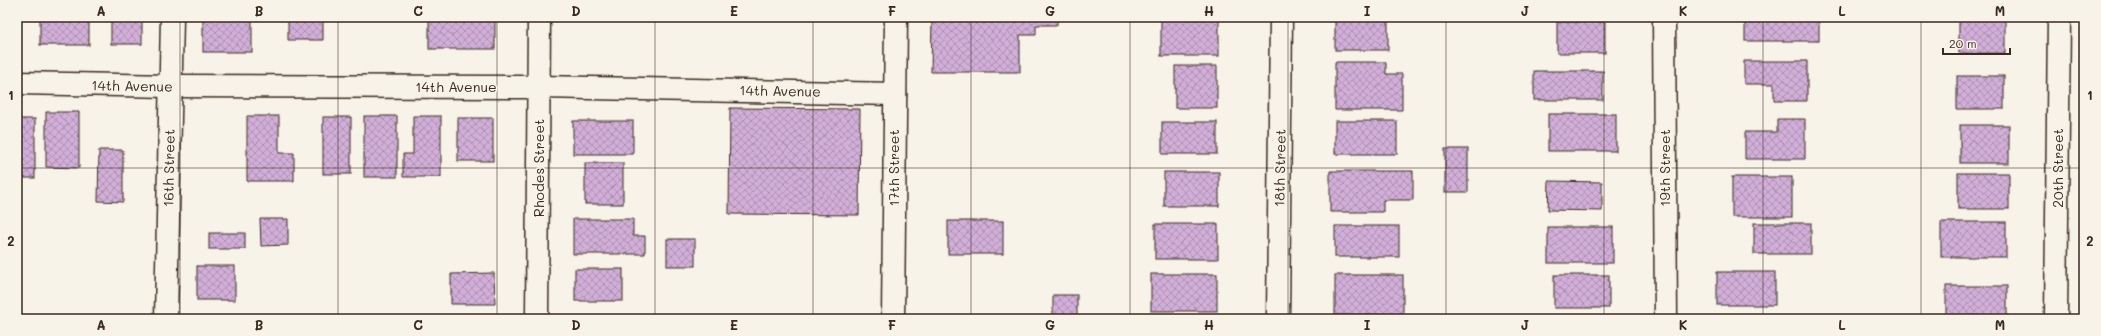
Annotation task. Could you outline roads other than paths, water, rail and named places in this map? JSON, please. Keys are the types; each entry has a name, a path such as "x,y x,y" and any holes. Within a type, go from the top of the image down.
{"street":[{"name":"16th Street","path":"166,319 172,17"},
{"name":"Rhodes Street","path":"537,319 539,17"},
{"name":"17th Street","path":"893,319 896,17"},
{"name":"18th Street","path":"1278,319 1281,17"},
{"name":"19th Street","path":"1664,17 1666,319"},
{"name":"20th Street","path":"2056,319 2059,17"},
{"name":"14th Avenue","path":"17,83 171,86 539,87 895,94"}]}
